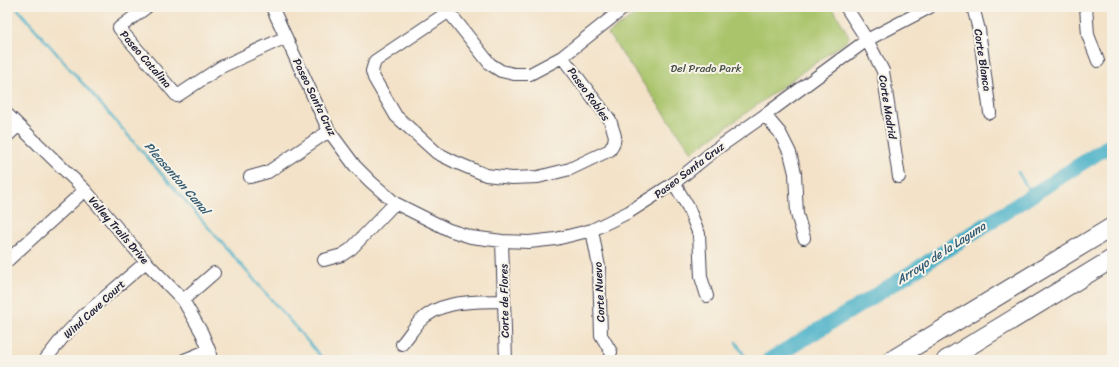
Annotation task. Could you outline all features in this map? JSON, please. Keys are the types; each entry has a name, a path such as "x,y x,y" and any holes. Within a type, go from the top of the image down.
{"highway":[{"path":"892,360 1112,227"},
{"path":"946,360 1112,259"}],"street":[{"name":"Paseo Catalina","path":"147,7 119,28 177,96 221,67 286,37"},
{"name":"Paseo Santa Cruz","path":"272,7 329,131 355,166 395,203 449,230 471,237 502,241 529,242 550,240 592,230 629,212 674,183 715,150 867,40 930,7"},
{"path":"446,9 490,64 501,71 514,74 530,74 562,57 625,7"},
{"name":"Corte Madrid","path":"846,7 867,40 883,71 899,178"},
{"name":"Corte Blanca","path":"973,7 979,30 990,113"},
{"path":"1086,7 1088,35 1098,61"},
{"name":"Paseo Robles","path":"446,9 375,61 372,71 374,78 396,116 437,154 454,162 486,174 512,178 538,177 570,169 610,150 615,136 610,120 562,57"},
{"name":"Valley Trails Drive","path":"7,114 85,190 146,262 183,300 202,333 210,355"},
{"path":"765,115 780,133 790,153 796,173 797,214 804,238"},
{"path":"7,136 18,126"},
{"path":"250,177 268,172 329,131"},
{"path":"674,183 688,207 699,234 702,277 707,296"},
{"path":"7,261 85,190"},
{"path":"324,260 342,255 351,249 395,203"},
{"name":"Corte Nuevo","path":"592,230 599,266 601,335 611,352"},
{"name":"Corte de Flores","path":"502,241 506,360"},
{"name":"Wind Cave Court","path":"45,360 64,336 84,315 146,262"},
{"path":"183,300 214,273"},
{"path":"402,344 420,322 435,310 453,303 504,301"},
{"path":"184,360 210,355"}],"green space":[{"name":"Del Prado Park","path":"641,7 832,7 849,37 847,41 692,152 608,34 632,17"}],"waterway":[{"name":"Pleasanton Canal","path":"16,7 324,360"},
{"name":"Arroyo de la Laguna","path":"769,360 865,302 1112,144"},
{"path":"1018,172 1032,195"},
{"path":"736,342 747,360"}]}
